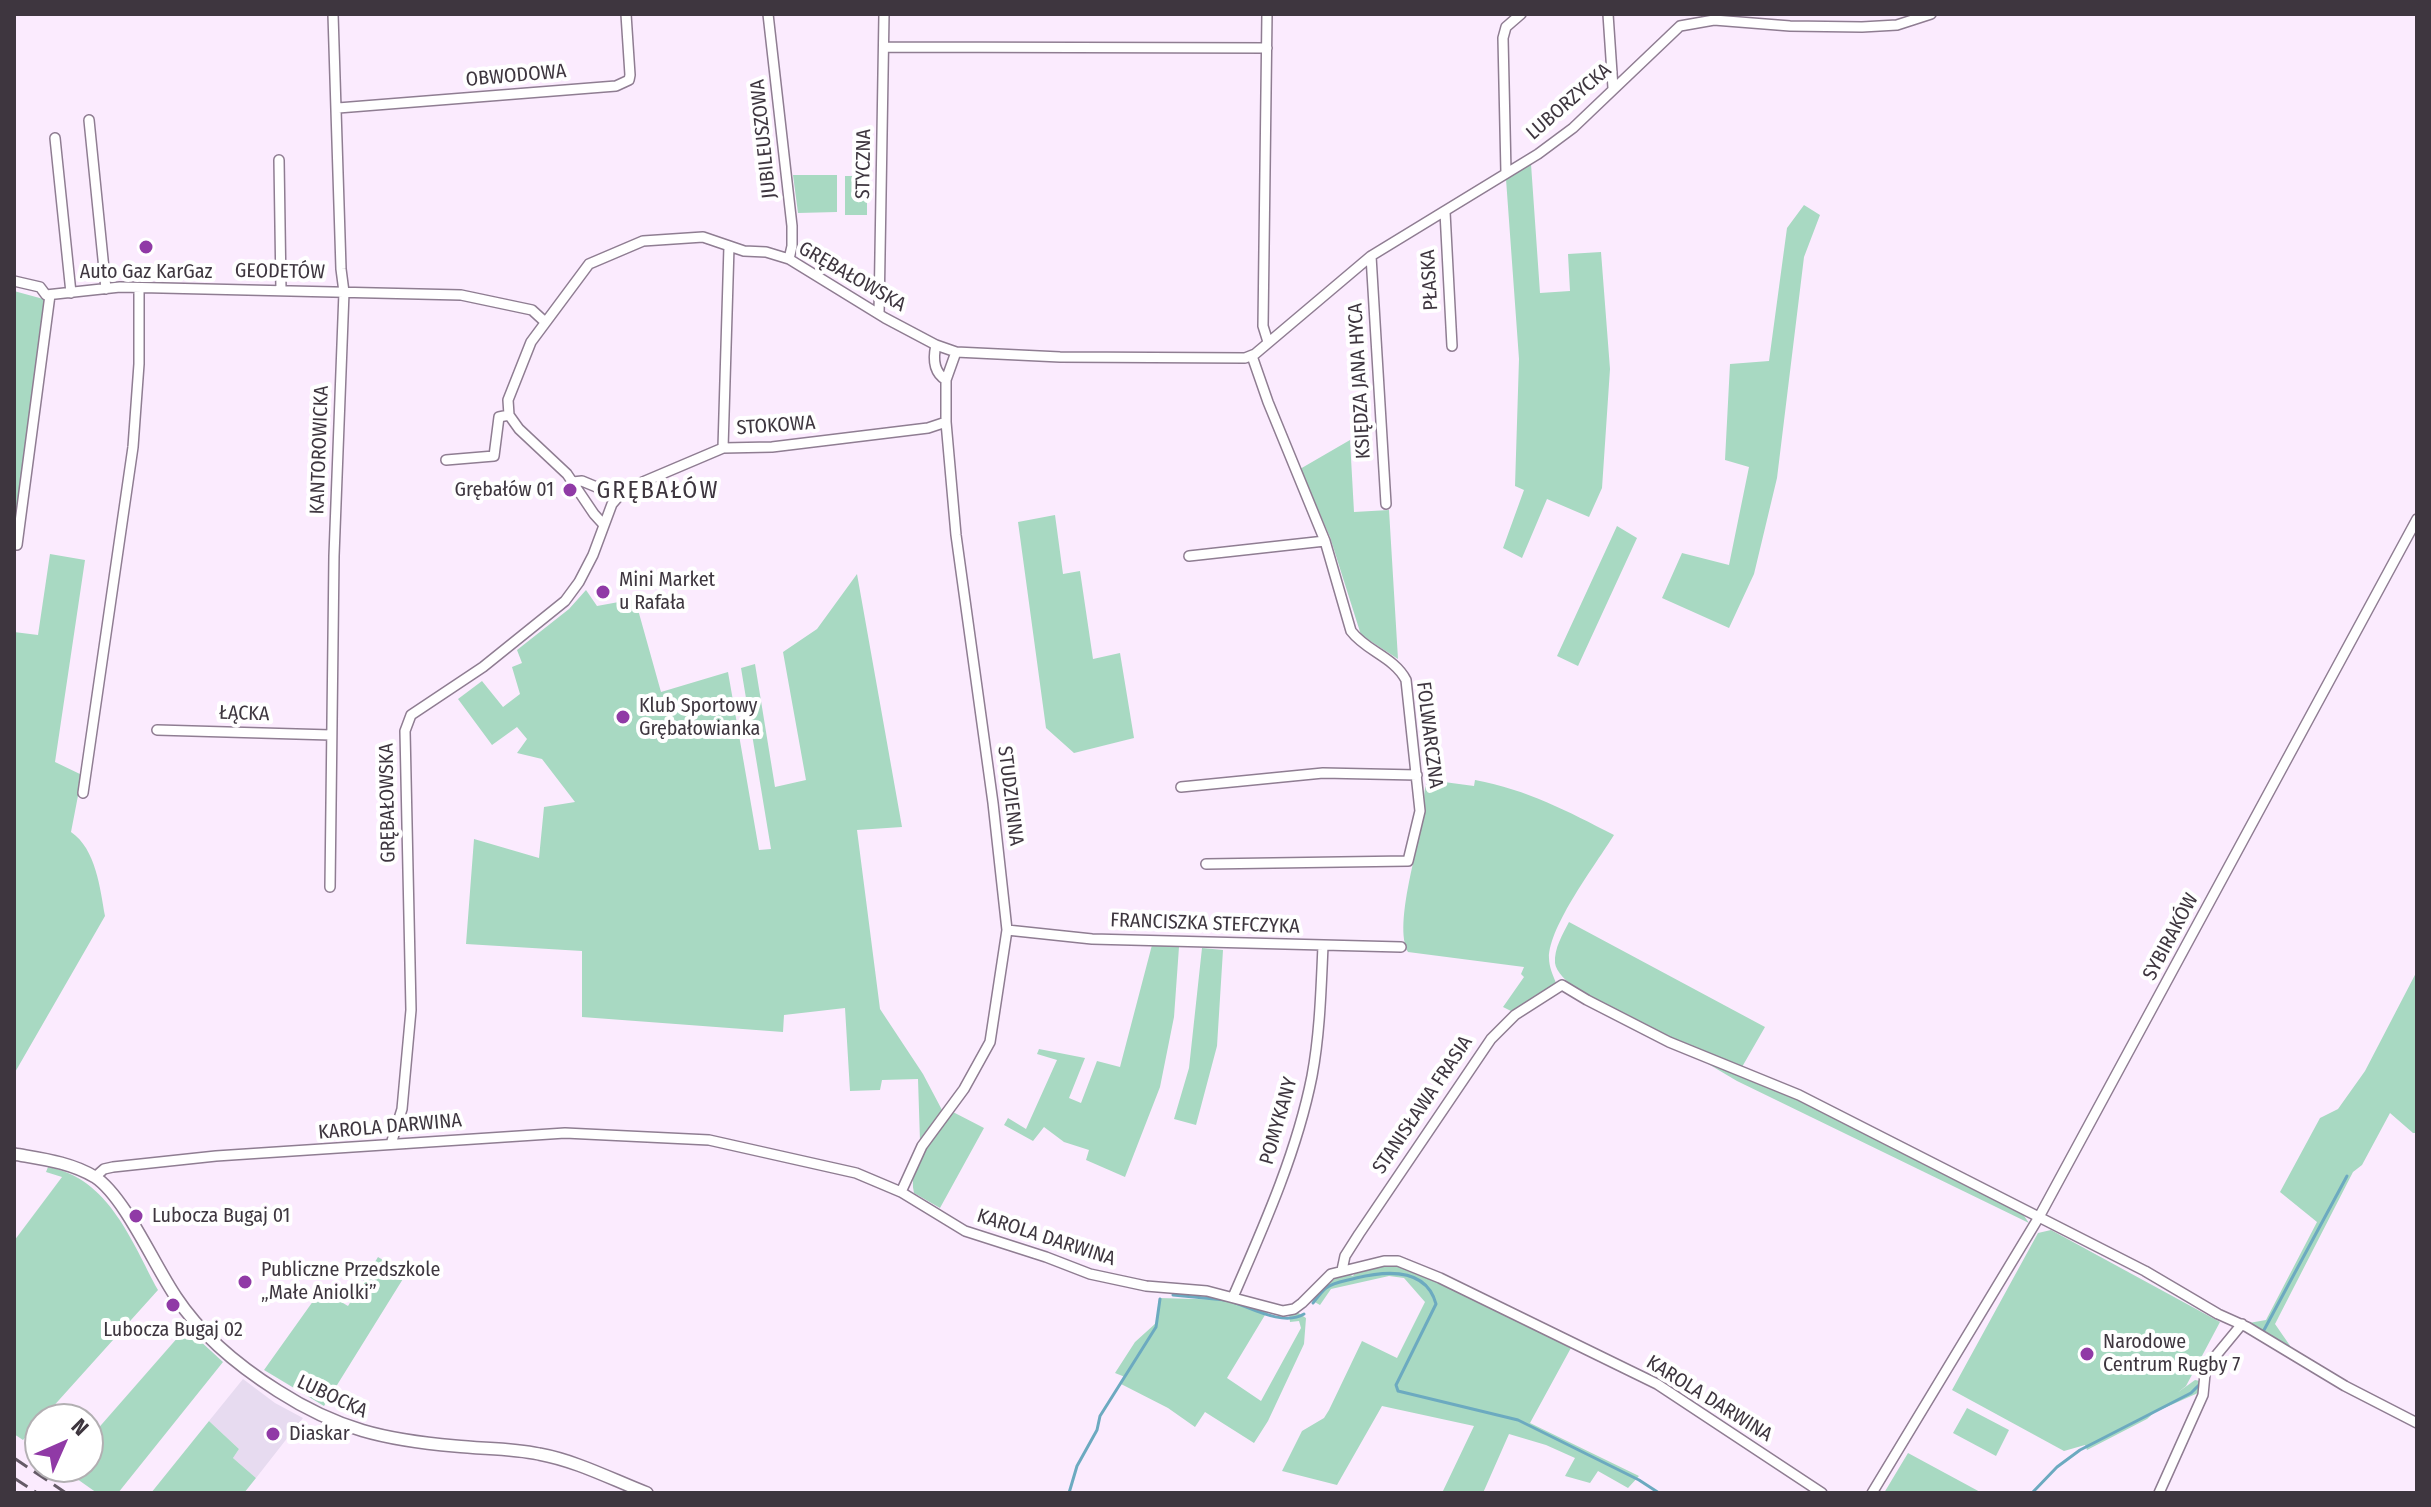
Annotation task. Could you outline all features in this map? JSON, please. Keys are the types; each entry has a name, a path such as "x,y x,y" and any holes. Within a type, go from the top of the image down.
{"street":[{"name":"KANTOROWICKA","path":"330,887 331,735 344,292 333,14"},
{"name":"OBWODOWA","path":"338,108 616,86 629,80 630,75 626,14"},
{"name":"JUBILEUSZOWA","path":"768,14 792,226 789,259"},
{"name":"STYCZNA","path":"879,314 884,14"},
{"path":"1252,356 1268,342 1263,326 1267,14"},
{"path":"1506,173 1503,38 1506,27 1521,14"},
{"path":"1608,14 1613,88"},
{"name":"LUBORZYCKA","path":"1268,342 1371,256 1445,212 1573,128 1680,26 1714,20 1762,19 1892,26 1931,14"},
{"path":"884,47 1267,48"},
{"path":"89,120 106,289"},
{"path":"55,138 71,293"},
{"path":"279,160 281,290"},
{"name":"PŁASKA","path":"1445,212 1452,346"},
{"name":"GRĘBAŁOWSKA","path":"446,460 494,456 496,423 499,417 509,415 508,400 531,342 589,264 643,241 665,238 703,237 744,251 766,252 789,259 879,314 936,345 956,352 1188,360 1252,356"},
{"path":"723,448 729,246"},
{"name":"KSIĘDZA JANA HYCA","path":"1371,256 1386,504"},
{"name":"GEODETÓW","path":"14,281 40,287 46,295 139,288 461,295 532,310 544,321"},
{"path":"83,793 133,447 139,364 139,288"},
{"path":"17,545 50,295"},
{"name":"STUDZIENNA","path":"936,345 934,363 939,375 946,380"},
{"name":"STUDZIENNA","path":"901,1192 922,1146 964,1089 990,1042 1007,930 956,535 946,422 946,380 956,352"},
{"name":"FOLWARCZNA","path":"1206,864 1408,861 1419,818 1406,680 1396,666 1351,631 1325,541 1252,356"},
{"path":"509,415 519,429 573,482 604,525"},
{"name":"STOKOWA","path":"618,496 630,487 723,448 772,447 928,428 946,422"},
{"path":"573,482 582,481 618,496"},
{"name":"GRĘBAŁOWSKA","path":"391,1144 402,1109 411,1010 405,731 411,715 483,667 565,601 579,582 618,496"},
{"name":"SYBIRAKÓW","path":"1872,1493 2039,1217 2417,519"},
{"path":"1189,556 1325,541"},
{"name":"ŁĄCKA","path":"157,730 331,735"},
{"path":"1181,787 1323,773 1417,775"},
{"name":"FRANCISZKA STEFCZYKA","path":"1007,930 1092,939 1401,947"},
{"name":"POMYKANY","path":"1233,1297 1265,1224 1304,1108 1317,1040 1323,946"},
{"name":"STANISŁAWA FRASIA","path":"1342,1270 1345,1256 1359,1234 1491,1039 1515,1015 1562,985 1669,1042 1799,1095 2039,1217"},
{"name":"KAROLA DARWINA","path":"95,1177 104,1169 113,1167 216,1156 565,1133 709,1140 856,1173 901,1192 965,1231 1090,1274 1146,1286 1207,1291 1283,1311 1294,1309 1331,1274 1384,1261 1398,1261 1440,1278 1657,1384 1698,1408 1822,1493"},
{"path":"14,1154 73,1166 95,1177"},
{"name":"LUBOCKA","path":"95,1177 119,1205 178,1301 194,1321 244,1367 314,1413 378,1436 558,1458 647,1493"},
{"path":"2039,1217 2145,1271 2218,1314 2242,1324 2345,1386 2417,1423"},
{"path":"2159,1493 2203,1395 2209,1364 2242,1324"}],"shaded area":[{"path":"243,1379 275,1403 303,1418 256,1478 233,1458 239,1449 209,1421"}],"green space":[{"path":"1531,164 1540,293 1570,291 1568,254 1601,252 1610,369 1602,488 1589,517 1547,499 1522,558 1503,548 1524,490 1515,486 1519,359 1506,179"},
{"path":"793,175 837,175 837,212 798,213"},
{"path":"845,176 867,176 867,215 845,215"},
{"path":"1804,205 1820,215 1804,257 1777,478 1754,574 1729,628 1662,598 1682,553 1729,565 1749,467 1725,460 1730,364 1769,361 1787,228"},
{"path":"14,291 47,300 17,531 14,531"},
{"path":"1350,440 1354,512 1389,510 1398,659 1361,635 1330,537 1300,469"},
{"path":"1055,515 1063,574 1080,571 1093,659 1120,653 1134,738 1074,753 1046,728 1018,522"},
{"path":"1617,526 1637,538 1578,666 1557,656"},
{"path":"50,554 85,560 55,762 82,775 71,832 86,848 91,859 105,916 14,1074 14,632 38,635"},
{"path":"857,574 902,827 857,830 880,1009 923,1074 942,1110 920,1141 918,1079 882,1080 880,1090 850,1091 845,1008 784,1015 783,1032 582,1017 582,951 466,944 474,839 539,858 544,807 575,802 542,759 517,753 527,739 517,727 492,745 458,699 482,681 503,707 520,694 512,667 522,663 517,650 569,609 586,590 597,606 635,599 661,692 728,672 759,850 771,849 741,668 755,664 775,787 806,780 783,652 817,629"},
{"path":"1429,780 1474,786 1475,780 1512,789 1614,835 1557,929 1549,958 1556,983 1517,1010 1503,1007 1524,977 1521,974 1524,967 1408,952 1404,939 1405,904"},
{"path":"1569,922 1765,1027 1742,1067 1607,1008 1563,977 1555,957"},
{"path":"1152,945 1179,947 1174,1017 1160,1087 1125,1177 1086,1160 1089,1150 1064,1142 1044,1127 1033,1141 1004,1125 1008,1118 1026,1129 1057,1060 1037,1054 1039,1049 1085,1058 1069,1098 1081,1103 1097,1061 1120,1067"},
{"path":"1202,948 1223,950 1217,1046 1196,1125 1174,1119 1189,1068"},
{"path":"2417,971 2417,1133 2390,1113 2362,1165 2353,1172 2275,1324 2293,1350 2249,1323 2266,1320 2317,1222 2280,1192 2320,1118 2338,1109 2365,1071"},
{"path":"1683,1049 1767,1083 2020,1210 2029,1223 1737,1081"},
{"path":"953,1112 984,1128 940,1208 914,1193 913,1182 924,1150"},
{"path":"48,1167 69,1173 103,1198 128,1233 158,1290 56,1403 24,1403 23,1440 14,1434 14,1241 62,1177 46,1172"},
{"name":"Narodowe Centrum Rugby 7","path":"2051,1230 2220,1322 2186,1386 2177,1393 2195,1380 2200,1381 2198,1393 2155,1412 2087,1450 2085,1445 2064,1451 1952,1390 2038,1233"},
{"path":"378,1257 406,1274 324,1406 264,1370 321,1290 348,1306"},
{"path":"1360,1265 1392,1265 1412,1271 1572,1346 1530,1423 1639,1476 1628,1488 1598,1471 1590,1483 1565,1476 1575,1458 1509,1434 1483,1493 1442,1493 1474,1426 1382,1406 1337,1485 1282,1471 1302,1431 1324,1418 1329,1410 1362,1341 1397,1358 1425,1302 1404,1278 1389,1276 1331,1289 1320,1305 1311,1300 1342,1272 1353,1276"},
{"path":"1159,1298 1232,1300 1268,1310 1227,1378 1261,1401 1301,1328 1299,1321 1290,1322 1289,1314 1297,1312 1306,1318 1304,1344 1268,1421 1254,1443 1205,1412 1195,1427 1168,1408 1121,1384 1125,1377 1115,1373 1135,1342 1156,1323"},
{"path":"186,1328 223,1362 118,1493 97,1493 83,1483 104,1483 104,1422"},
{"path":"1967,1408 2009,1430 1996,1456 1953,1433"},
{"path":"209,1421 239,1449 233,1458 256,1478 244,1493 151,1493"},
{"path":"1908,1453 1982,1493 1884,1493"}],"waterway":[{"path":"2264,1330 2347,1176"},
{"path":"1313,1303 1326,1288 1340,1282 1391,1273 1414,1278 1431,1292 1436,1304 1396,1385 1398,1391 1518,1420 1659,1493"},
{"path":"1173,1295 1225,1300"},
{"path":"1069,1493 1077,1466 1097,1430 1100,1416 1156,1327 1160,1299"},
{"path":"1233,1302 1278,1317 1304,1314"},
{"path":"2032,1493 2057,1467 2080,1450 2191,1393 2202,1382"}],"railway":[{"path":"14,1458 66,1493"},
{"path":"14,1478 37,1493"}],"place":[{"name":"Auto Gaz KarGaz","path":"146,247"},
{"name":"Grębałów 01","path":"570,490"},
{"name":"Mini Market u Rafała","path":"603,592"},
{"name":"Klub Sportowy Grębałowianka","path":"623,717"},
{"name":"Lubocza Bugaj 01","path":"136,1216"},
{"name":"Publiczne Przedszkole „Małe Aniolki”","path":"245,1282"},
{"name":"Lubocza Bugaj 02","path":"173,1305"},
{"name":"Narodowe Centrum Rugby 7","path":"2087,1354"},
{"name":"Diaskar","path":"273,1434"}],"district":[{"name":"GRĘBAŁÓW","path":"658,491"}]}
